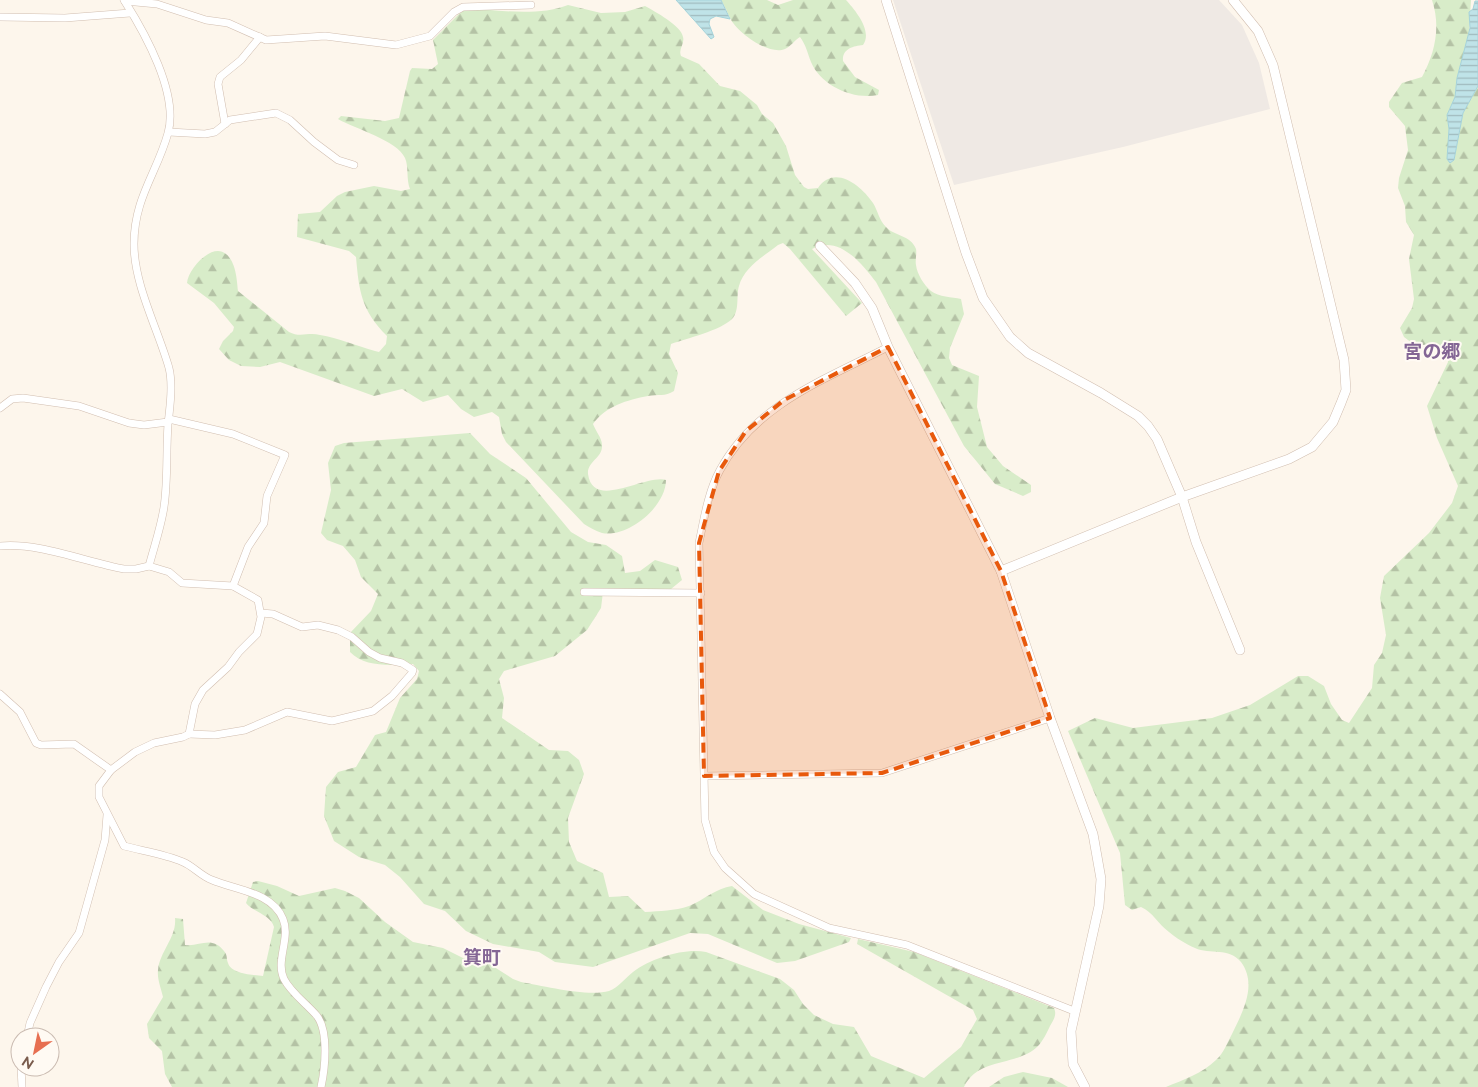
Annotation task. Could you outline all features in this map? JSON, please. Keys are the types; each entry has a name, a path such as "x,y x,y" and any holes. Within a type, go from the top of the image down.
{"street":[{"path":"886,0 966,253 983,298 1010,337 1028,353 1138,416 1156,439 1182,497 1196,542 1240,650"},
{"path":"1001,571 1182,497 1289,459 1312,446 1333,422 1346,390 1344,360 1273,65 1258,32 1233,0"},
{"path":"149,566 164,507 169,421 169,369 159,345 137,268 134,246 136,218 142,196 169,132 170,102 150,44 130,13 125,1 157,4 206,20 228,22 260,37 276,41 302,36 325,36 396,45 430,36 454,12 463,7 532,6"},
{"path":"0,17 65,18 130,13"},
{"path":"226,124 218,84 220,77 241,60 260,37"},
{"path":"169,132 205,134 216,132 230,120 276,113 290,120 314,142 338,160 354,164"},
{"path":"820,246 856,283 872,308 888,347 1001,571 1050,718 1093,834 1101,879 1099,906 1071,1031 1073,1064 1085,1087"},
{"path":"888,347 784,400 746,431 719,471 706,506 699,544 705,820 714,852 725,868 754,894 829,928 906,945 1074,1011"},
{"path":"0,408 12,399 23,398 79,406 136,424 169,421 233,434 285,455 267,496 264,523 248,547 233,586"},
{"path":"0,546 14,546 45,551 124,569 136,570 149,566 168,572 182,583 233,586 258,600 261,613 257,634 239,652 228,667 203,690 195,704 189,734"},
{"path":"584,592 700,593"},
{"path":"261,613 273,614 302,627 318,625 338,630 380,658 402,663 414,670 392,696 372,711 354,716 332,721 287,712 245,730 215,735 189,734 183,737 154,742 135,752 111,770 99,786 99,798 124,846 183,862 210,880 262,897 276,908 284,920 286,930 281,972 284,981 318,1018 322,1030 326,1068 321,1087"},
{"path":"0,694 20,712 36,742 42,745 74,744 111,770"},
{"path":"704,776 882,773 1050,718"},
{"path":"29,1027 59,962 79,933 105,840 107,815"}],"highlighted area":[{"path":"888,347 1001,571 1050,718 882,773 704,776 699,543 719,471 746,431 784,400"}],"shaded area":[{"path":"893,0 1219,0 1242,25 1259,63 1270,109 1123,147 954,185"}],"green space":[{"path":"721,0 767,0 778,5 793,0 846,0 862,21 866,39 863,45 852,47 846,51 843,61 855,77 879,90 878,95 868,96 848,93 830,84 816,71 800,37 787,48 778,50 770,49 753,41 733,23"},
{"path":"1432,0 1471,0 1469,33 1457,78 1455,97 1447,115 1449,129 1447,159 1454,160 1463,113 1478,86 1478,1087 1166,1087 1199,1072 1211,1065 1219,1057 1240,1017 1247,999 1248,980 1246,971 1241,962 1231,954 1201,950 1181,941 1165,929 1145,909 1141,907 1132,910 1125,905 1120,853 1068,731 1095,718 1133,728 1212,718 1250,705 1298,676 1308,676 1324,686 1331,704 1342,720 1349,723 1372,688 1374,665 1382,653 1386,635 1380,598 1384,576 1429,533 1452,503 1458,486 1437,438 1427,406 1448,362 1447,353 1430,344 1416,346 1404,337 1400,328 1412,308 1414,299 1409,259 1414,235 1406,222 1405,206 1398,188 1399,178 1408,150 1405,126 1389,107 1389,102 1402,83 1422,77 1427,68 1436,30 1435,10"},
{"path":"568,5 601,13 625,12 645,6 661,15 678,28 681,33 683,40 680,51 681,56 699,64 720,86 740,91 757,105 762,114 773,123 786,146 795,175 804,187 808,189 818,188 824,181 839,177 855,184 868,196 886,227 914,244 918,272 928,289 938,294 961,299 964,314 950,348 949,358 952,365 979,376 977,407 987,447 1003,466 1031,485 1031,492 1023,496 995,484 964,446 876,282 849,253 831,245 822,245 812,249 862,303 846,316 790,249 783,243 778,245 755,262 745,273 739,286 736,312 732,319 711,331 671,344 669,354 678,373 674,391 664,395 652,395 625,402 611,408 593,424 601,440 602,449 588,470 592,485 599,490 609,491 646,482 666,480 660,500 653,510 634,525 613,533 602,533 584,524 506,442 502,434 499,417 492,412 474,417 461,409 448,395 423,402 402,389 374,396 280,362 260,367 241,366 229,360 219,349 234,327 214,303 187,283 188,277 202,259 208,254 220,251 226,254 232,262 238,291 289,332 297,335 316,334 327,336 379,352 386,344 387,336 378,327 363,300 358,280 356,257 349,251 297,237 298,214 320,212 337,196 345,192 374,186 401,191 410,189 406,162 401,152 385,140 338,119 341,116 385,121 399,118 410,71 412,68 432,69 438,64 433,40 465,8 530,12 556,9"},
{"path":"470,433 490,454 526,478 571,532 588,542 606,545 622,556 625,573 640,571 655,560 678,567 682,580 671,589 603,592 601,608 587,630 555,656 504,671 499,679 504,698 502,718 549,750 568,751 579,760 584,774 568,818 569,842 577,861 603,873 609,897 628,896 645,912 672,910 689,906 721,889 732,886 763,910 799,924 851,938 849,942 795,961 777,963 708,934 690,933 593,967 555,962 539,952 493,944 466,931 445,911 424,904 400,877 385,865 359,857 334,841 324,816 326,787 338,772 356,767 375,735 386,732 400,698 417,679 419,671 413,664 388,665 363,661 350,652 350,633 371,611 378,594 361,577 355,560 343,546 327,540 321,533 331,490 328,463 335,446 344,443"},
{"path":"258,881 277,886 299,896 335,888 345,891 359,898 385,922 413,942 443,948 463,958 488,963 521,982 566,990 590,993 609,991 649,962 668,955 688,951 706,952 780,979 794,990 803,1004 814,1015 833,1024 854,1027 871,1056 924,1078 961,1047 977,1019 973,1010 857,944 858,939 914,952 1054,1008 1055,1015 1042,1042 1038,1046 1020,1057 988,1066 970,1077 964,1087 172,1087 165,1074 162,1051 149,1038 147,1024 163,997 159,980 159,963 171,938 175,918 183,919 185,945 215,944 224,951 228,963 233,970 263,976 274,927 269,919 246,903 253,882"},
{"path":"1023,1072 1052,1078 1068,1087 989,1087 1004,1077"}],"water":[{"path":"676,0 721,0 730,19 716,16 710,19 709,24 714,37 711,39"},
{"path":"1475,1 1478,1 1478,86 1463,113 1454,160 1450,163 1447,159 1449,129 1447,115 1455,97 1457,78 1470,28 1469,12 1473,9"}],"district":[{"name":"宮の郷","path":"1432,351"},
{"name":"箕町","path":"482,957"}]}
